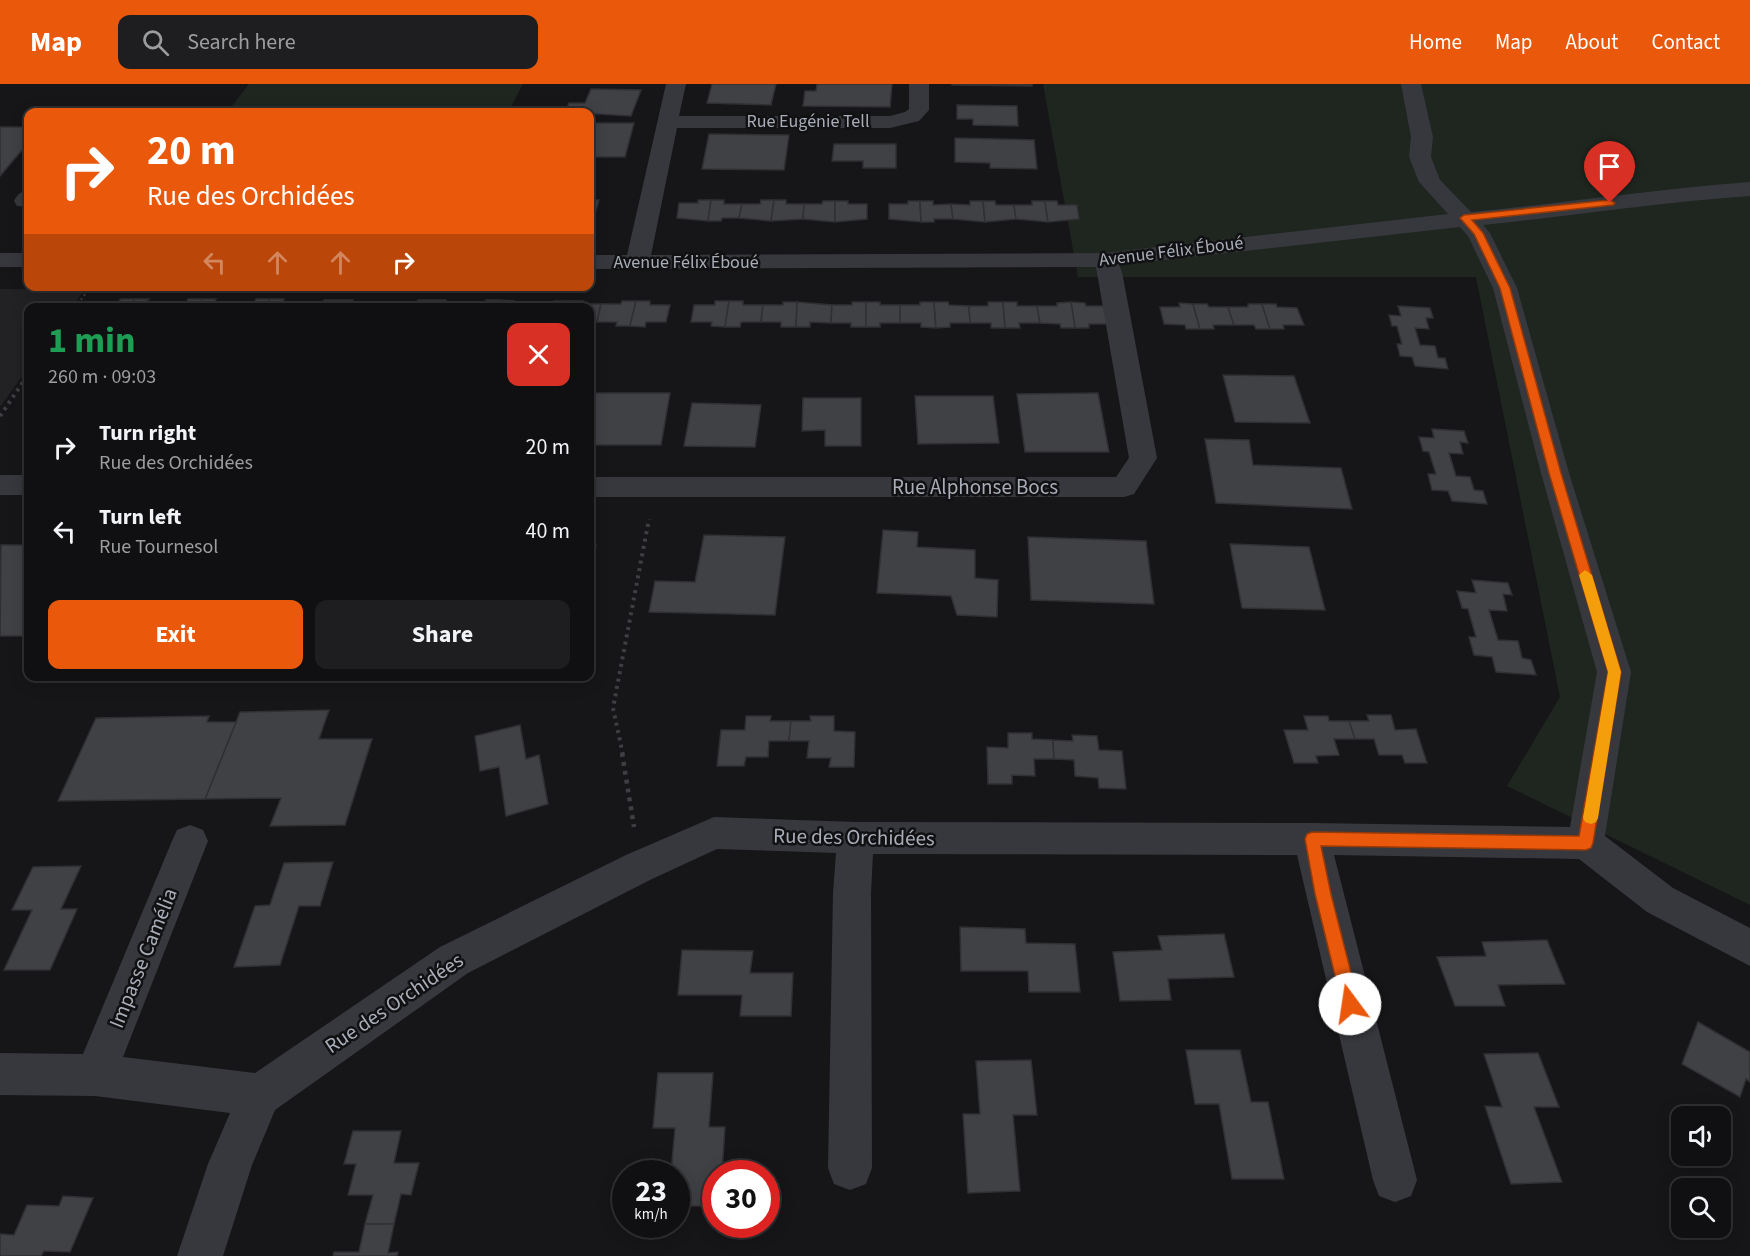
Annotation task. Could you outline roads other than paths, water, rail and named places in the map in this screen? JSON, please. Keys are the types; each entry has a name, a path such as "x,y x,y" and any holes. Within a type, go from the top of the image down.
{"street":[{"path":"637,262 676,84"},
{"name":"Rue Eugénie Tell","path":"666,122 890,122 912,117 919,110 919,84"},
{"path":"1411,84 1422,137 1420,157 1430,182 1478,233 1505,288 1555,473 1614,672 1586,843 1660,900 1750,948"},
{"name":"Avenue Félix Éboué","path":"594,262 1104,260 1464,218 1571,209 1668,195 1750,189"},
{"path":"0,260 24,260"},
{"name":"Rue Alphonse Bocs","path":"594,487 1124,486 1143,458 1110,272 1104,260"},
{"path":"0,485 24,485"},
{"name":"Rue des Orchidées","path":"260,1095 454,960 639,867 714,833 856,838 1312,839 1586,843"},
{"path":"850,1168 852,893 856,838"},
{"path":"1312,839 1323,894 1395,1180"},
{"name":"Impasse Camélia","path":"94,1075 119,1020 190,841"},
{"path":"0,1074 94,1075 260,1095 230,1164 200,1256"}]}
